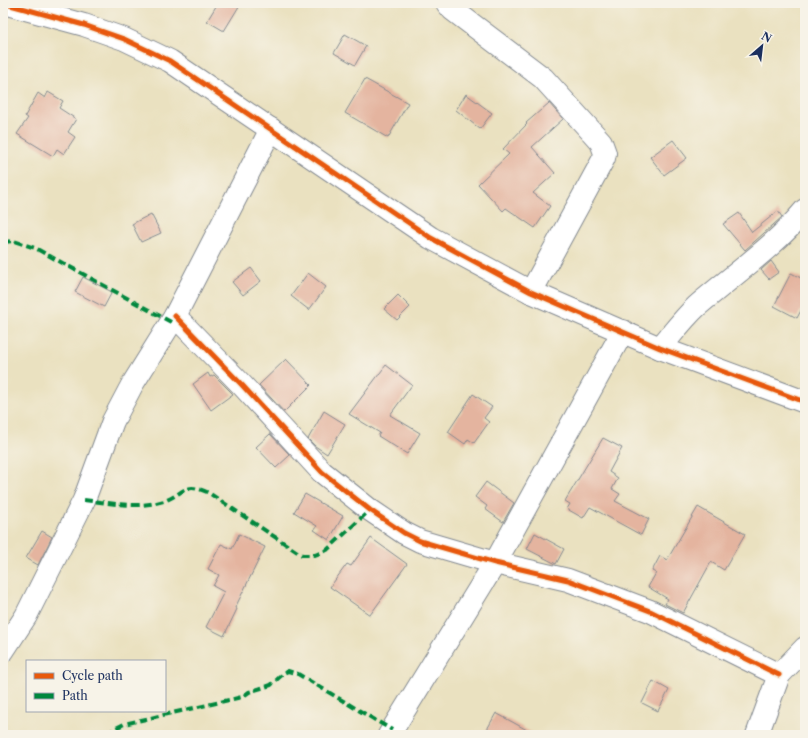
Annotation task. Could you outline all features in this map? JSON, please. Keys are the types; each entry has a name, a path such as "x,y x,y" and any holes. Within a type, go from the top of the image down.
{"street":[{"path":"3,3 84,25 124,39 170,61 431,238 531,292 660,348 805,402"},
{"path":"447,3 453,10 543,78 601,142 604,148 604,158 531,292"},
{"path":"3,651 26,616 84,500 119,409 132,385 175,316 271,129"},
{"path":"660,348 683,320 697,306 780,237 805,210"},
{"path":"175,316 242,385 322,472 370,510 404,533 420,541 495,563 568,580 650,611 779,675"},
{"path":"389,735 495,563 623,331"},
{"path":"757,735 779,675 805,648"}],"building":[{"path":"218,3 241,3 224,31 207,21"},
{"path":"345,34 366,46 355,65 334,53"},
{"path":"365,79 408,103 388,138 345,113"},
{"path":"48,92 63,101 59,108 76,119 68,132 75,137 64,154 57,149 53,156 17,134 28,118 25,116 38,93 45,98"},
{"path":"466,94 492,113 480,129 456,110"},
{"path":"549,103 563,119 532,147 555,173 533,193 550,206 535,228 506,208 503,211 478,184 509,154 503,149 527,124 526,123"},
{"path":"673,140 687,158 664,175 650,157"},
{"path":"778,211 782,217 745,250 723,224 739,213 752,232"},
{"path":"151,214 161,233 141,242 132,224"},
{"path":"771,261 779,272 769,279 761,270"},
{"path":"251,268 261,281 243,295 232,282"},
{"path":"308,273 326,287 309,310 291,296"},
{"path":"791,273 805,280 805,303 797,318 774,306"},
{"path":"83,277 112,292 104,307 75,292"},
{"path":"398,295 410,307 397,320 384,309"},
{"path":"286,359 311,385 284,412 259,385"},
{"path":"386,365 412,385 390,415 420,433 407,454 378,436 380,433 349,414"},
{"path":"208,373 210,377 214,375 233,394 211,410 193,384"},
{"path":"473,394 492,407 484,418 489,422 474,443 468,439 465,444 448,432"},
{"path":"324,411 345,424 327,454 308,439"},
{"path":"270,434 290,455 276,468 256,447"},
{"path":"603,438 622,448 609,472 618,478 612,489 620,494 615,501 649,519 641,535 590,507 583,518 567,509 570,504 565,501"},
{"path":"486,482 514,503 503,522 485,509 487,506 475,497"},
{"path":"305,494 343,516 329,540 314,530 317,526 294,512"},
{"path":"698,507 745,534 724,570 711,562 683,613 665,604 668,599 648,587 656,573 652,571 660,556 667,560"},
{"path":"42,531 52,537 38,565 26,558"},
{"path":"535,533 564,549 556,564 527,549"},
{"path":"239,534 265,547 235,608 237,609 224,636 206,627 224,592 213,586 219,575 208,569 221,544 232,549"},
{"path":"371,538 407,564 370,615 330,587 347,564 351,566"},
{"path":"653,681 669,690 658,711 642,703"},
{"path":"496,713 536,735 484,735"}],"marked path":[{"path":"3,242 14,241 35,248 171,322"},
{"path":"84,500 124,505 144,505 164,501 189,488 194,488 209,493 302,555 315,555 327,550 370,510"},
{"path":"107,735 114,729 124,724 242,697 249,692 271,685 288,671 298,674 392,730"}],"cycle path":[{"path":"3,3 84,25 124,39 170,61 431,238 531,292 660,348 805,402"},
{"path":"175,316 242,385 322,472 370,510 404,533 420,541 495,563 568,580 650,611 779,675"}]}
